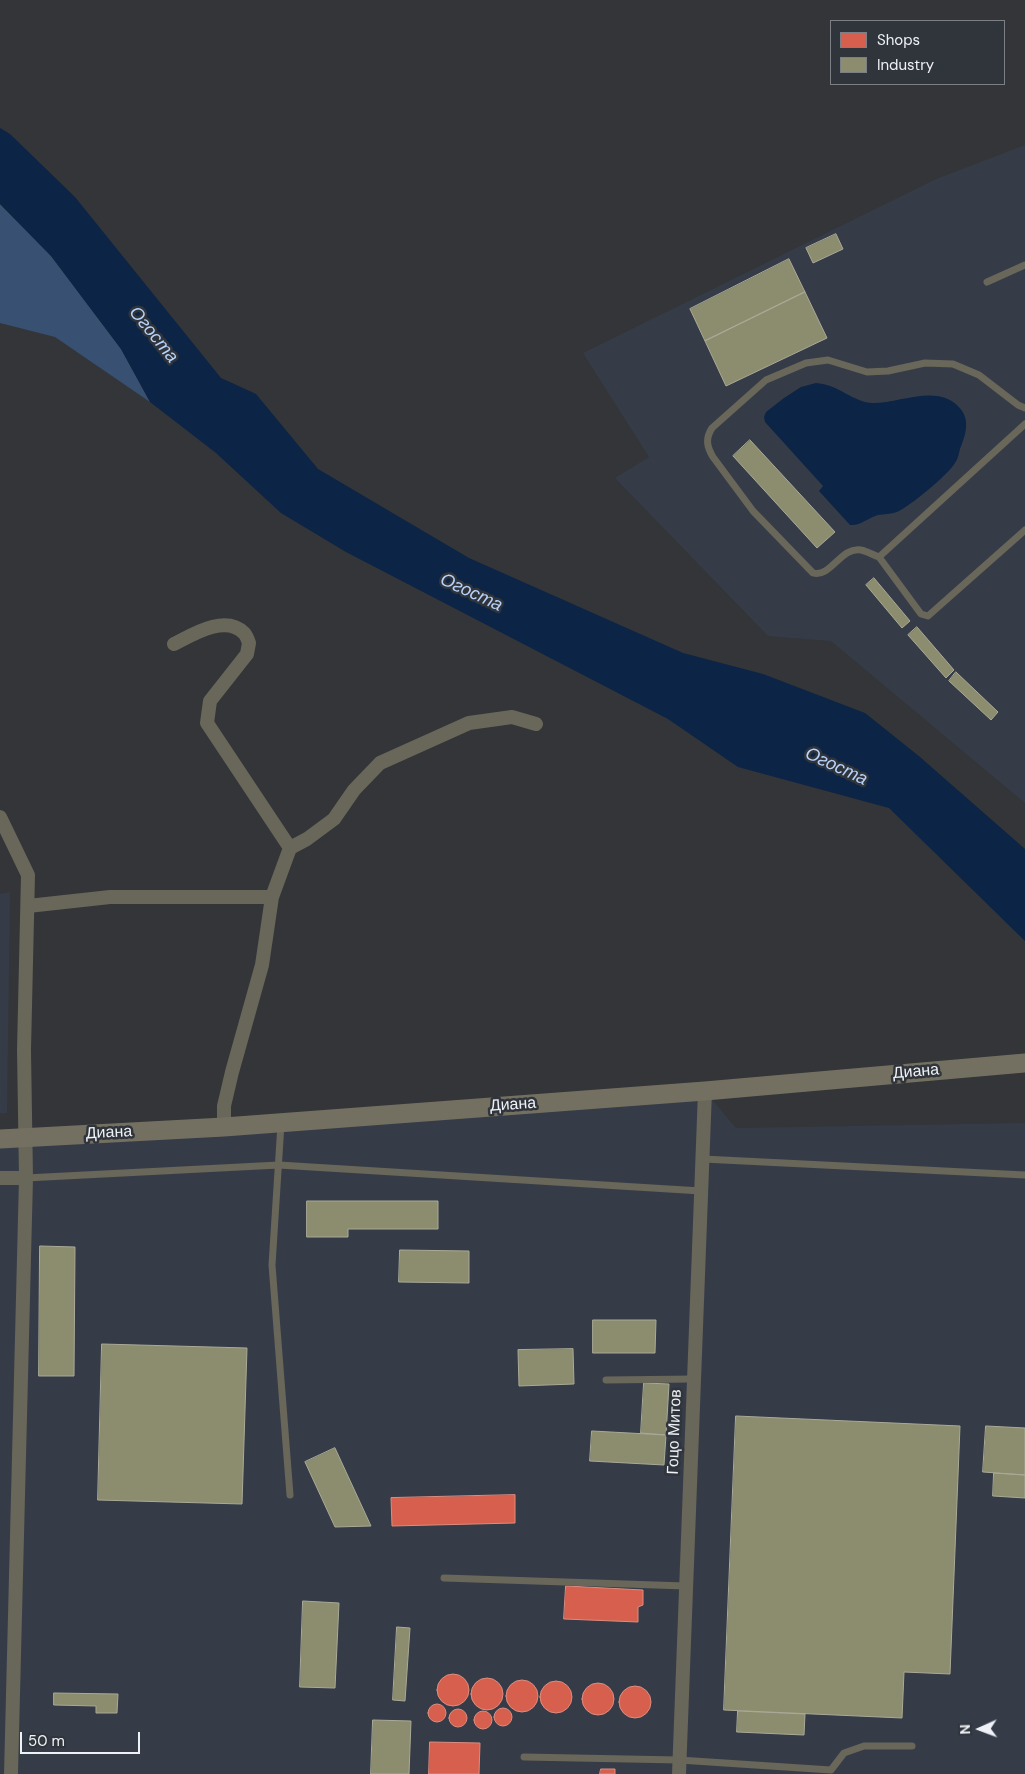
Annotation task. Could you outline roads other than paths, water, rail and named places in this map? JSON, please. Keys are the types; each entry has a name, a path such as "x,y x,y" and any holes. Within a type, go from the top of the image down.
{"main road":[{"name":"Диана","path":"0,1139 224,1127 705,1091 1025,1063"}],"street":[{"path":"174,644 204,630 220,626 232,626 244,632 249,643 247,654 210,701 207,724 290,848"},
{"path":"224,1127 224,1106 262,965 272,898 290,848 334,819 354,790 380,762 469,723 512,717 536,724"},
{"path":"0,817 28,875 24,1050 26,1178 11,1774"},
{"path":"28,906 110,897 272,898"},
{"name":"Гоцо Митов","path":"679,1767 705,1091"},
{"path":"0,1178 26,1178"}],"lane":[{"path":"987,282 1025,265"},
{"path":"1025,408 1018,405 979,375 953,364 926,363 888,371 867,372 828,360 806,363 766,380 708,434 708,449 713,458 747,503 813,573 824,572 849,551 860,550 879,557 922,614 928,616 1025,530"},
{"path":"879,557 1025,424"},
{"path":"281,1122 272,1265 290,1495"},
{"path":"703,1159 1025,1175"},
{"path":"26,1178 279,1165 701,1191"},
{"path":"606,1380 694,1379"},
{"path":"444,1578 686,1586"},
{"path":"524,1757 679,1767 831,1772 844,1753 864,1746 912,1746"}],"water":[{"name":"Огоста","path":"0,128 10,134 75,197 221,378 256,394 318,469 469,558 683,653 763,674 865,713 920,757 1025,849 1025,941 889,808 738,767 668,719 346,552 281,513 216,453 150,402 121,349 51,256 0,204"},
{"path":"816,383 832,387 859,400 873,403 929,395 949,400 958,406 966,421 965,432 956,461 937,482 903,509 895,513 878,515 850,525 819,491 823,486 765,422 766,412 784,398 801,387"}]}
